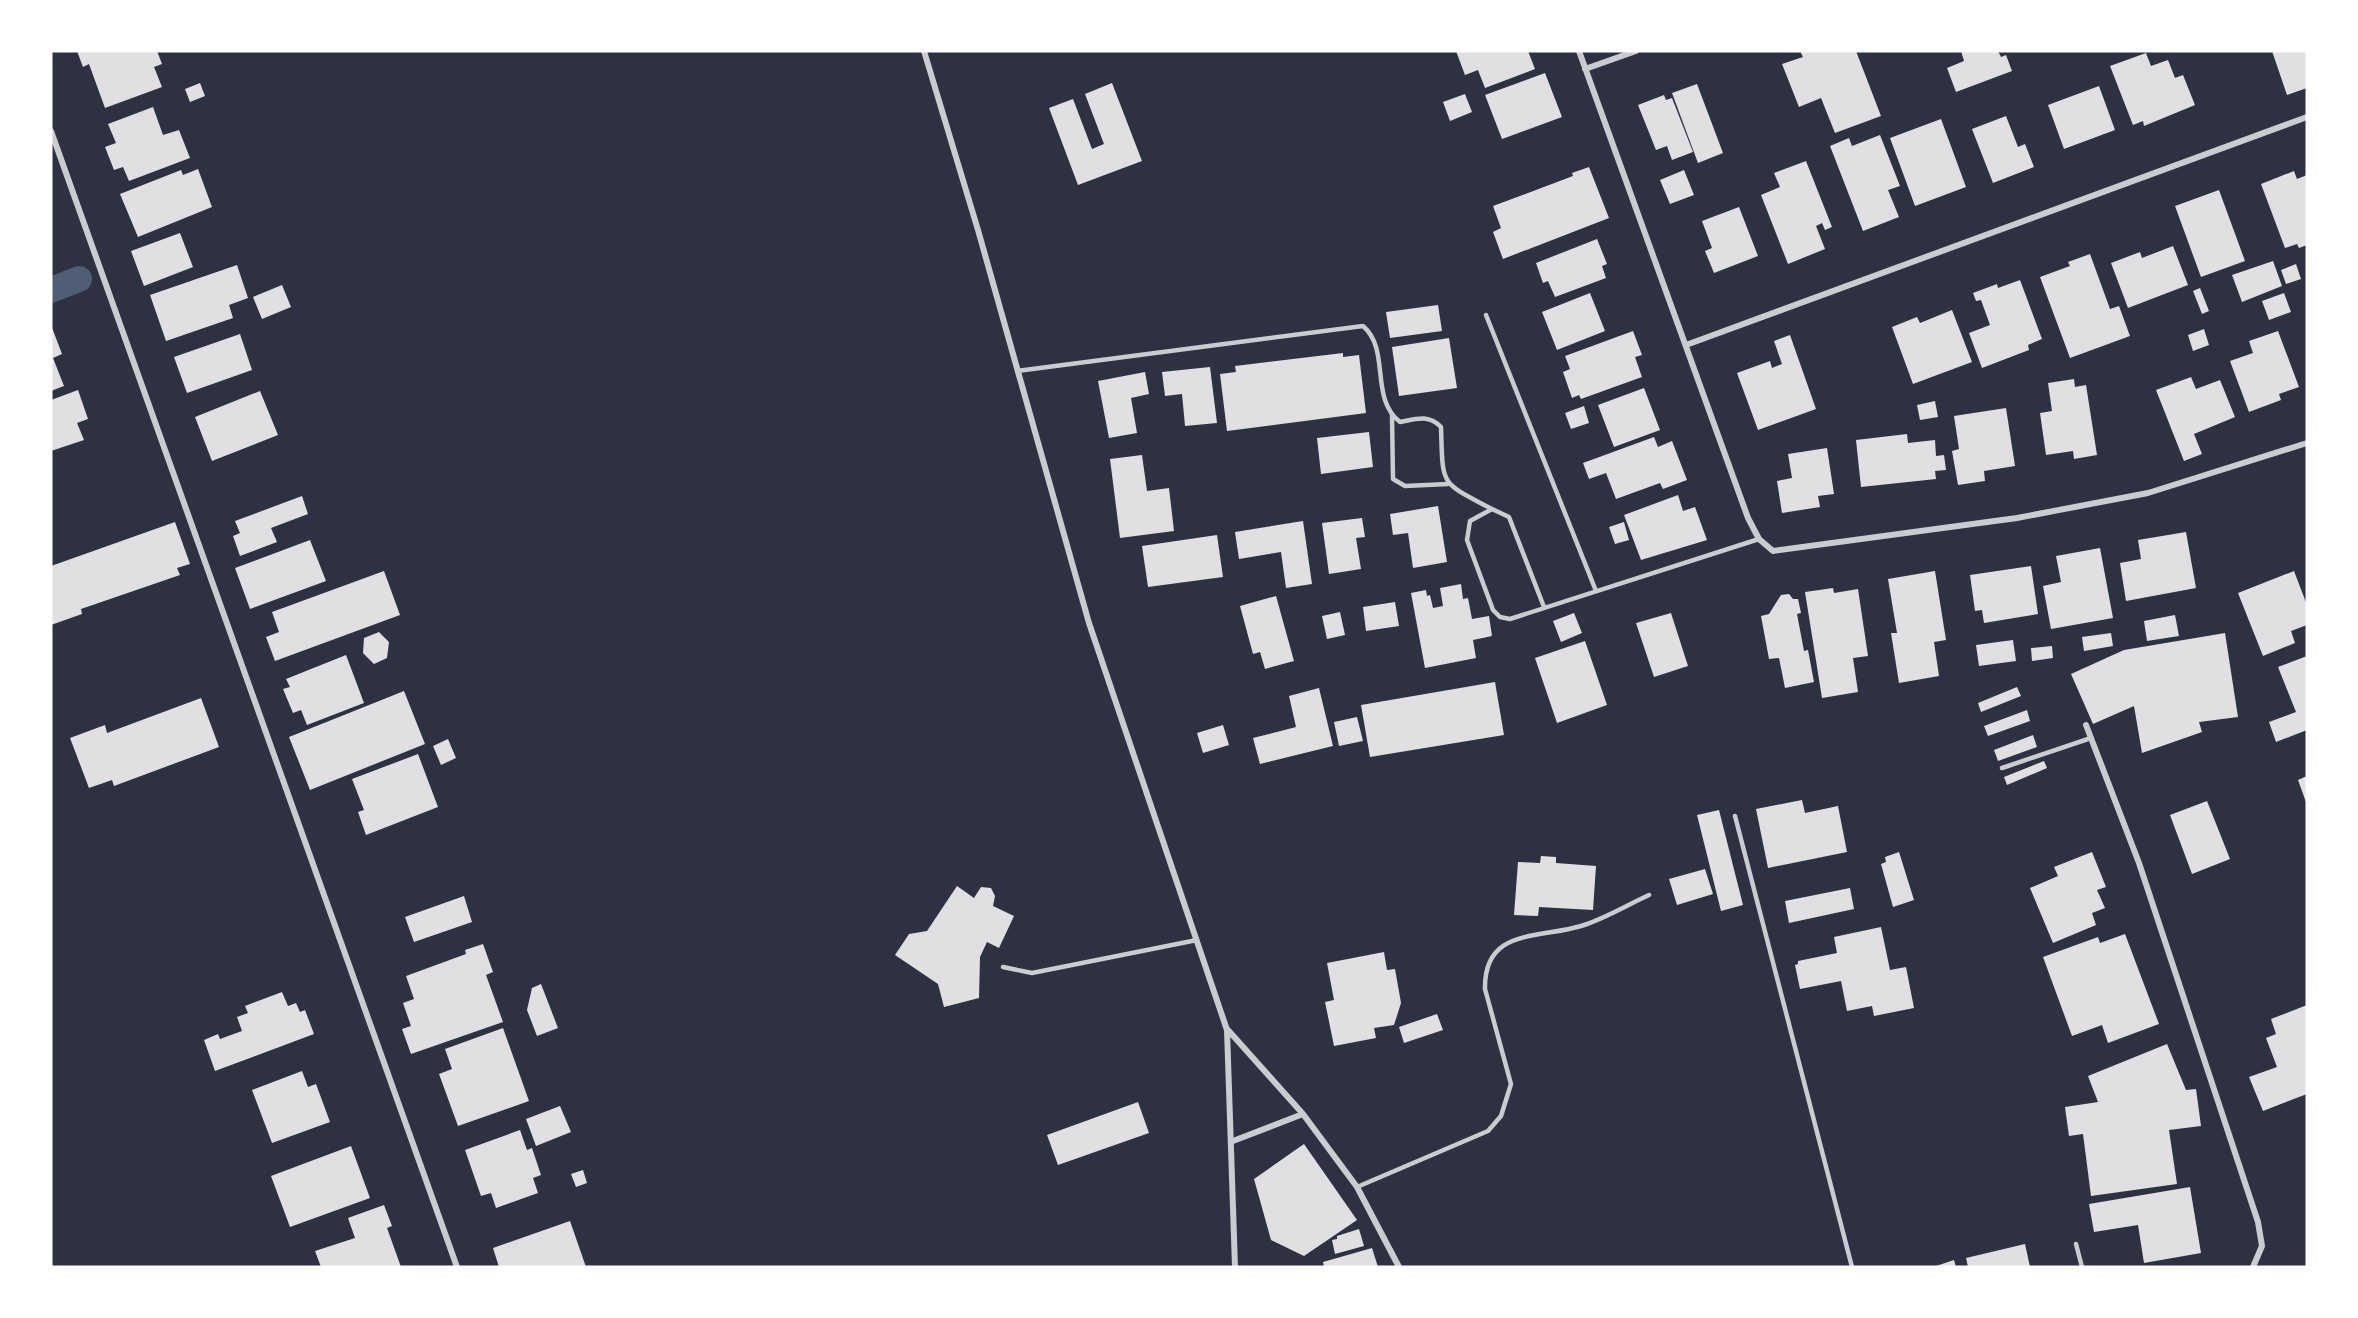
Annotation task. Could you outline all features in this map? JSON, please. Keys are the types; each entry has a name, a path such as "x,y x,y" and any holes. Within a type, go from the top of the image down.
{"street":[{"path":"924,51 1089,623 1227,1030 1233,1141 1235,1267"},
{"path":"1579,51 1748,518 1759,539 1773,551 2017,518 2148,493 2307,443"},
{"path":"1586,69 1636,51"},
{"path":"1686,345 2307,117"},
{"path":"51,131 457,1267"},
{"path":"2086,725 2139,863 2258,1222 2262,1246 2253,1267"},
{"path":"1227,1030 1303,1114 1357,1187 1399,1267"},
{"path":"1233,1141 1303,1114"}],"lane":[{"path":"1486,315 1596,591"},
{"path":"1017,370 1363,326 1374,340 1385,406 1400,422 1425,417 1434,420 1441,427 1443,475 1448,484 1509,517 1544,607"},
{"path":"1392,415 1393,479 1405,486 1448,484"},
{"path":"1492,509 1470,521 1467,540 1493,610 1500,617 1510,619 1759,539"},
{"path":"2002,768 2091,738"},
{"path":"1735,816 1852,1267"},
{"path":"1357,1187 1488,1131 1501,1116 1511,1084 1485,989 1485,973 1490,957 1502,945 1515,940 1582,926 1649,895"},
{"path":"1003,967 1032,973 1197,940"},
{"path":"2076,1244 2082,1267"}],"building":[{"path":"77,51 157,51 162,64 154,67 162,87 105,108 89,64 83,67"},
{"path":"1456,51 1528,51 1535,69 1485,88 1478,70 1465,75"},
{"path":"1800,51 1856,51 1881,116 1835,133 1821,98 1799,107 1782,64 1803,57"},
{"path":"1961,51 1998,51 2001,57 2006,55 2012,71 1956,92 1947,68 1964,61"},
{"path":"2272,51 2307,51 2307,88 2287,95"},
{"path":"2146,53 2151,66 2168,60 2175,78 2183,75 2195,105 2144,126 2143,121 2133,125 2110,66"},
{"path":"1545,73 1562,117 1502,139 1485,95"},
{"path":"200,83 205,96 190,102 185,89"},
{"path":"1112,83 1142,161 1078,185 1049,108 1073,99 1092,149 1104,144 1085,94"},
{"path":"1697,84 1723,153 1698,163 1672,93"},
{"path":"2099,86 2115,130 2064,149 2048,105"},
{"path":"1465,94 1472,112 1450,121 1443,102"},
{"path":"1664,95 1666,100 1672,98 1693,152 1672,160 1667,146 1656,150 1638,105"},
{"path":"153,107 163,135 179,130 190,158 129,181 123,167 114,170 105,147 116,143 108,124"},
{"path":"2006,116 2018,147 2025,144 2034,167 1993,183 1972,129"},
{"path":"1941,119 1966,187 1915,206 1890,138"},
{"path":"1880,135 1900,186 1888,190 1899,217 1863,231 1830,146 1849,138 1852,146"},
{"path":"1806,161 1832,227 1825,230 1822,223 1816,226 1825,249 1788,264 1761,195 1780,187 1774,173"},
{"path":"1589,167 1609,218 1503,259 1493,232 1501,228 1493,206 1573,176 1572,173"},
{"path":"198,169 212,207 138,237 120,194 181,170 183,175"},
{"path":"1684,170 1694,195 1670,204 1660,180"},
{"path":"2294,171 2297,179 2307,175 2307,245 2299,248 2297,244 2285,248 2261,184"},
{"path":"2219,190 2245,261 2201,277 2175,206"},
{"path":"1739,207 1758,256 1714,273 1705,251 1712,248 1702,221"},
{"path":"180,233 193,267 144,286 131,251"},
{"path":"1597,239 1607,264 1602,266 1606,278 1555,297 1548,281 1543,283 1536,263"},
{"path":"2173,246 2188,285 2128,308 2111,263 2140,252 2142,258"},
{"path":"2090,254 2110,309 2119,306 2130,336 2070,358 2040,277 2070,266 2068,262"},
{"path":"2273,261 2282,286 2242,302 2232,275"},
{"path":"2296,264 2301,279 2286,284 2281,270"},
{"path":"237,265 248,298 229,305 233,318 166,341 150,295"},
{"path":"2020,280 2042,339 2028,345 2029,350 1982,368 1969,333 1990,325 1981,300 1976,301 1973,293 1997,284 1998,288"},
{"path":"282,285 291,307 262,319 253,297"},
{"path":"2200,288 2209,311 2202,314 2193,291"},
{"path":"1590,293 1605,331 1557,350 1542,312"},
{"path":"2284,293 2291,312 2269,320 2262,301"},
{"path":"1438,305 1442,331 1390,338 1386,312"},
{"path":"1952,310 1972,362 1913,384 1892,327 1917,317 1920,323"},
{"path":"51,325 62,354 53,358 64,386 51,391"},
{"path":"2204,329 2209,345 2193,351 2188,335"},
{"path":"1633,331 1642,355 1635,357 1642,377 1581,399 1579,395 1572,398 1563,372 1570,369 1565,356"},
{"path":"2278,331 2299,387 2279,394 2281,400 2249,412 2230,361 2253,353 2249,341"},
{"path":"240,334 252,370 187,393 174,357"},
{"path":"1790,335 1816,409 1758,430 1737,373 1770,361 1772,368 1782,364 1774,341"},
{"path":"1449,338 1457,388 1399,396 1392,347"},
{"path":"1343,353 1343,357 1359,355 1366,413 1227,431 1220,374 1236,372 1235,366"},
{"path":"1210,367 1217,423 1185,426 1182,394 1165,396 1162,372"},
{"path":"1145,372 1149,394 1131,398 1137,433 1109,438 1098,381"},
{"path":"2191,377 2196,389 2220,380 2235,417 2194,434 2202,454 2184,461 2156,390"},
{"path":"2074,379 2075,387 2086,385 2097,455 2074,459 2073,451 2046,455 2040,413 2052,411 2048,383"},
{"path":"1644,388 1660,430 1614,447 1598,405"},
{"path":"78,390 88,419 77,423 84,440 51,451 51,400"},
{"path":"260,391 278,435 212,461 195,417"},
{"path":"1935,401 1938,417 1920,420 1917,405"},
{"path":"1584,406 1589,423 1571,429 1565,413"},
{"path":"2006,408 2015,466 1984,471 1985,481 1958,485 1952,451 1959,449 1954,416"},
{"path":"1369,432 1373,467 1321,474 1317,438"},
{"path":"1907,434 1908,443 1935,440 1936,456 1944,455 1946,470 1935,471 1936,479 1861,487 1856,440"},
{"path":"1654,437 1658,447 1672,441 1687,480 1663,489 1660,483 1616,499 1606,473 1589,479 1583,463"},
{"path":"1827,448 1834,494 1818,496 1820,507 1782,513 1777,481 1792,478 1788,454"},
{"path":"1142,455 1147,491 1169,488 1174,531 1120,538 1110,459"},
{"path":"1678,495 1683,511 1695,507 1707,540 1641,560 1624,515"},
{"path":"302,496 308,514 271,528 277,542 240,556 233,536 240,533 235,521"},
{"path":"1438,506 1447,562 1413,568 1408,533 1393,535 1390,514"},
{"path":"1362,518 1365,537 1356,538 1361,569 1329,574 1322,523"},
{"path":"1303,521 1312,584 1286,588 1281,552 1239,559 1235,532"},
{"path":"175,522 190,564 177,568 180,575 81,609 82,614 51,625 51,566"},
{"path":"1624,522 1629,540 1615,544 1609,527"},
{"path":"2186,532 2196,588 2126,601 2120,563 2141,559 2138,540"},
{"path":"1217,535 1223,577 1148,587 1142,546"},
{"path":"310,540 326,581 250,609 235,568"},
{"path":"2100,548 2113,618 2051,629 2043,586 2061,582 2056,556"},
{"path":"2031,566 2038,614 1984,623 1982,610 1975,611 1970,575"},
{"path":"384,571 400,615 275,661 266,637 279,632 272,612"},
{"path":"1935,571 1946,640 1934,642 1939,676 1899,683 1891,633 1897,633 1888,579"},
{"path":"2294,571 2307,605 2307,625 2291,631 2295,643 2263,656 2238,593"},
{"path":"1461,584 1463,599 1468,598 1472,619 1489,616 1492,636 1473,640 1476,658 1425,668 1411,593 1426,590 1427,596 1430,595 1433,608 1443,606 1440,588"},
{"path":"1833,588 1834,593 1858,589 1868,656 1853,658 1858,692 1822,698 1805,592"},
{"path":"1789,594 1793,599 1798,599 1801,613 1797,614 1804,651 1808,650 1814,682 1785,688 1779,658 1769,659 1761,616 1769,614 1781,595"},
{"path":"1276,596 1294,661 1265,669 1260,652 1253,654 1240,606"},
{"path":"1395,602 1399,626 1366,631 1363,607"},
{"path":"1340,612 1345,635 1327,639 1322,616"},
{"path":"1574,613 1582,633 1561,642 1553,621"},
{"path":"1671,613 1688,666 1654,677 1636,623"},
{"path":"2175,615 2179,636 2147,641 2144,621"},
{"path":"379,632 389,642 387,658 374,664 363,653 364,638"},
{"path":"2111,633 2113,646 2084,651 2082,637"},
{"path":"2225,633 2238,717 2199,722 2202,732 2142,753 2134,706 2093,724 2071,674 2124,650"},
{"path":"2013,640 2016,661 1979,666 1976,645"},
{"path":"1585,641 1607,705 1557,723 1535,658"},
{"path":"2052,646 2053,658 2032,661 2031,648"},
{"path":"346,655 364,703 307,725 301,710 293,713 283,689 290,687 286,679"},
{"path":"2307,656 2307,730 2276,742 2269,722 2296,712 2278,667"},
{"path":"1495,682 1504,735 1370,757 1361,705"},
{"path":"2017,687 2021,696 1981,712 1978,703"},
{"path":"1319,688 1333,746 1260,764 1253,738 1296,727 1289,696"},
{"path":"404,691 425,744 310,790 289,737"},
{"path":"201,698 219,747 114,786 112,780 89,788 70,738 105,725 107,733"},
{"path":"2027,710 2030,721 1988,736 1984,726"},
{"path":"1357,717 1363,741 1339,746 1334,722"},
{"path":"1223,725 1229,745 1203,753 1197,733"},
{"path":"2033,735 2037,747 1998,761 1994,750"},
{"path":"448,739 456,758 441,765 433,746"},
{"path":"418,754 438,807 366,835 358,812 364,810 352,779"},
{"path":"2044,761 2047,768 2007,785 2004,777"},
{"path":"2307,776 2307,805 2298,780"},
{"path":"1802,800 1805,813 1838,806 1847,852 1768,868 1756,809"},
{"path":"2207,801 2230,859 2192,874 2170,815"},
{"path":"1719,810 1743,905 1721,911 1697,815"},
{"path":"1899,852 1914,900 1893,907 1881,864 1886,862 1885,857"},
{"path":"2092,852 2106,887 2097,890 2105,908 2092,913 2096,925 2053,943 2030,888 2058,876 2054,867"},
{"path":"1541,856 1556,857 1556,863 1596,866 1593,910 1539,907 1538,916 1514,915 1518,862 1540,863"},
{"path":"1705,869 1713,894 1677,905 1669,879"},
{"path":"957,886 974,898 981,887 991,888 995,896 993,906 1014,916 999,948 987,942 980,957 979,998 944,1007 938,984 895,955 909,934 927,931"},
{"path":"1850,888 1854,909 1789,923 1785,901"},
{"path":"464,896 472,922 414,942 405,917"},
{"path":"1881,927 1890,970 1906,967 1914,1008 1874,1016 1872,1006 1847,1011 1841,981 1800,989 1795,965 1798,961 1837,953 1834,937"},
{"path":"2125,934 2159,1024 2108,1043 2102,1025 2072,1036 2043,957 2098,937 2100,943"},
{"path":"483,944 493,972 486,975 503,1022 411,1054 402,1029 411,1026 403,1003 414,999 406,976 466,954 465,950"},
{"path":"1384,952 1387,970 1395,969 1401,1003 1394,1025 1374,1028 1376,1038 1334,1046 1325,1002 1334,1000 1327,963"},
{"path":"541,984 558,1028 537,1036 527,1010 532,988"},
{"path":"282,992 288,1006 296,1003 300,1012 305,1010 314,1034 215,1071 204,1040 218,1034 220,1039 242,1031 237,1017 248,1013 245,1006"},
{"path":"2307,1005 2307,1094 2263,1111 2249,1077 2277,1067 2266,1038 2276,1034 2271,1019"},
{"path":"1437,1014 1443,1030 1404,1043 1399,1027"},
{"path":"503,1028 529,1101 458,1126 439,1074 452,1069 445,1049"},
{"path":"2167,1044 2186,1090 2196,1089 2201,1126 2169,1130 2177,1184 2091,1196 2083,1134 2069,1136 2065,1107 2098,1102 2088,1076"},
{"path":"302,1071 308,1087 316,1084 330,1122 272,1143 252,1090"},
{"path":"1138,1102 1149,1133 1058,1165 1047,1135"},
{"path":"560,1106 571,1132 536,1146 526,1119"},
{"path":"520,1130 527,1150 532,1148 541,1175 533,1178 538,1193 496,1208 491,1193 481,1196 465,1150"},
{"path":"1304,1144 1357,1220 1304,1256 1271,1240 1254,1179"},
{"path":"351,1146 370,1198 290,1227 271,1176"},
{"path":"583,1170 587,1183 576,1187 571,1174"},
{"path":"2190,1187 2201,1253 2144,1263 2138,1225 2094,1232 2089,1204"},
{"path":"384,1205 392,1226 387,1228 401,1267 321,1267 315,1251 355,1238 348,1218"},
{"path":"570,1221 586,1267 499,1267 493,1248"},
{"path":"1359,1229 1364,1246 1335,1254 1332,1240 1337,1239 1337,1236"},
{"path":"2025,1244 2030,1267 1968,1267 1966,1258"},
{"path":"1372,1248 1378,1267 1324,1267 1323,1262"},
{"path":"1954,1260 1956,1267 1933,1267"}],"waterway":[{"path":"51,290 79,279"}]}
